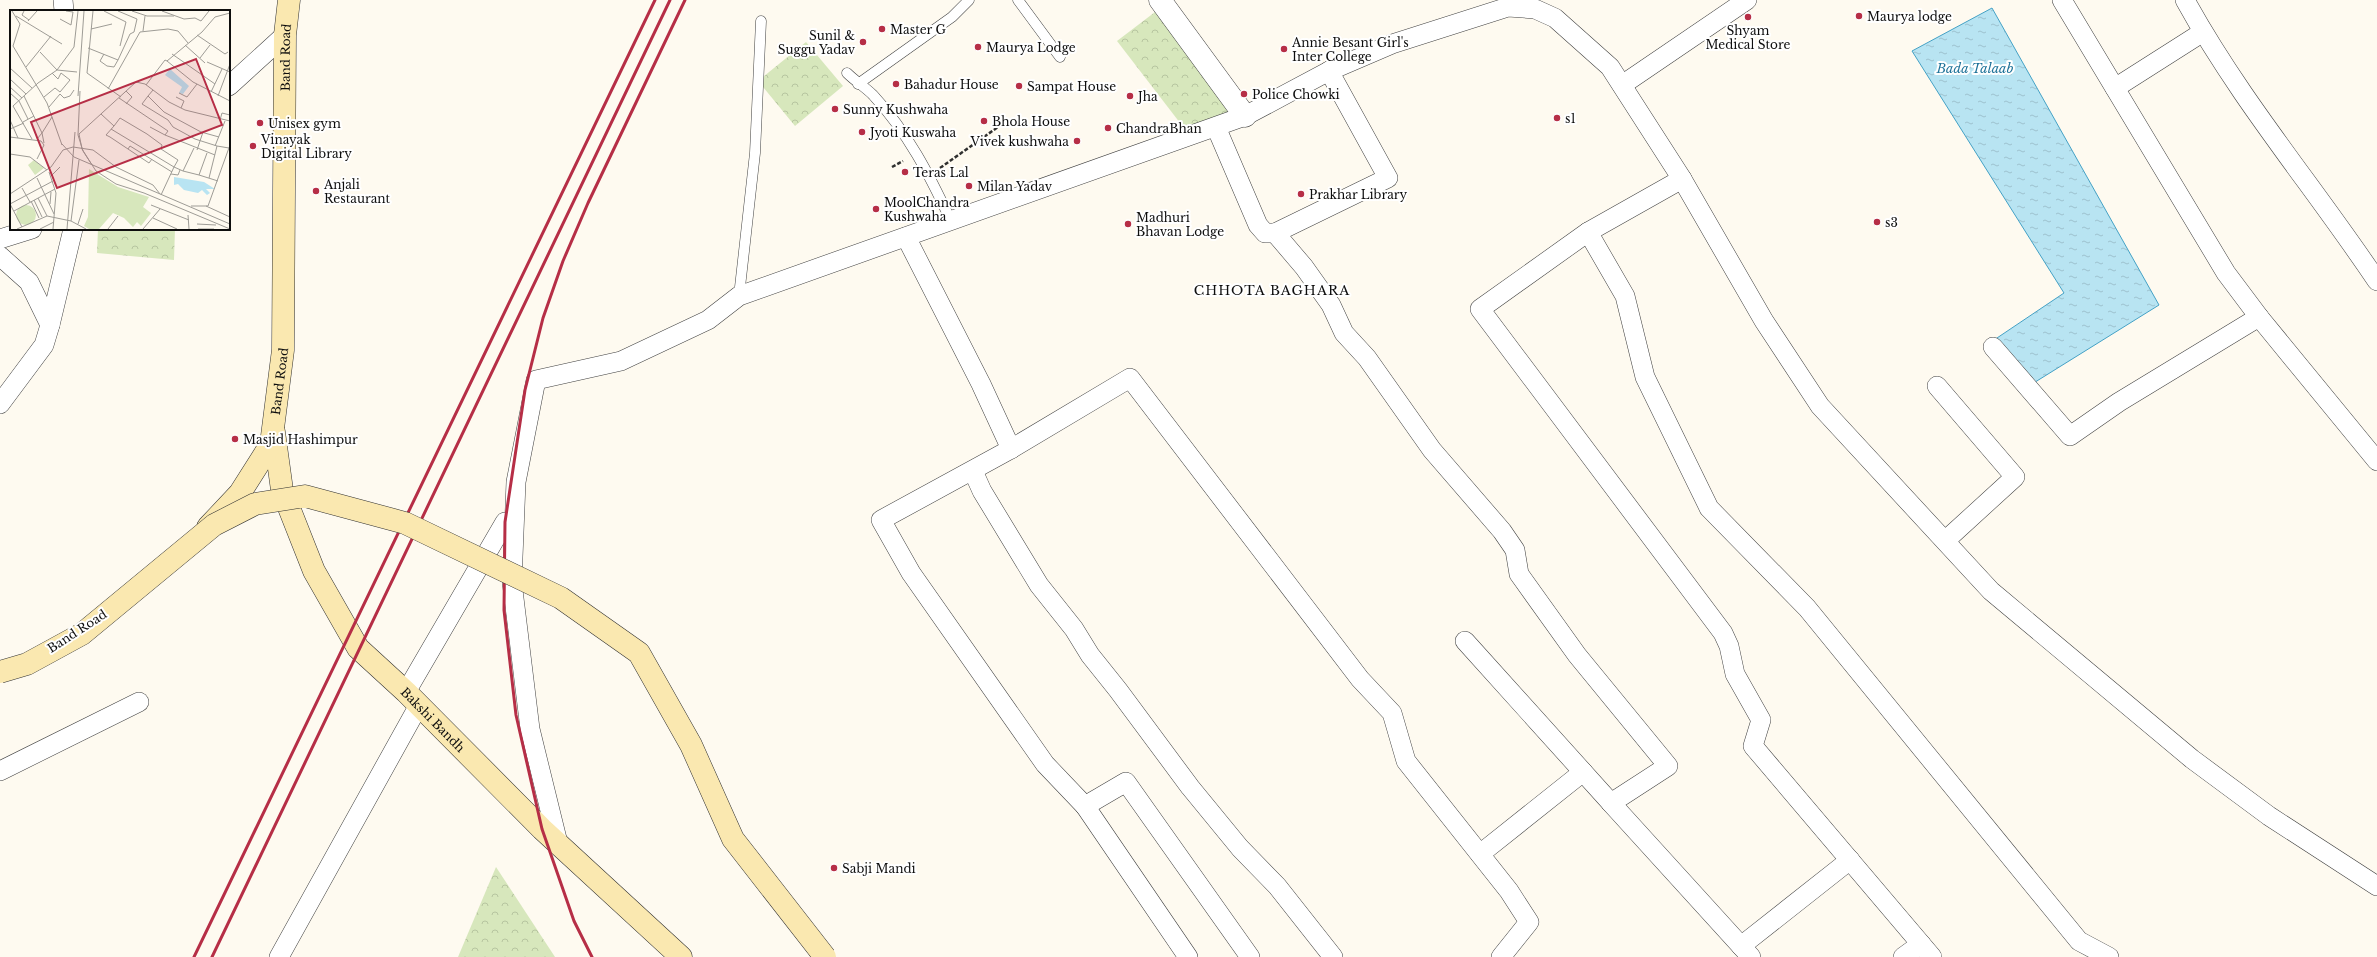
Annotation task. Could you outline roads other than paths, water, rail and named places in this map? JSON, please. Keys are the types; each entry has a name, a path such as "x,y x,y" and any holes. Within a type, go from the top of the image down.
{"main road":[{"name":"Band Road","path":"0,684 27,664 128,598 180,556 240,493 271,444 283,350 285,35 288,0"},
{"name":"Bakshi Bandh","path":"274,427 282,490 314,571 358,648 558,843 681,957"},
{"path":"0,672 28,664 82,634 214,525 255,504 305,496 405,523 561,598 639,653 690,745 733,839 825,957"}],"street":[{"path":"63,0 64,10"},
{"path":"1160,0 1245,116"},
{"path":"1622,85 1747,0"},
{"path":"2062,0 2226,273 2259,317 2377,461"},
{"path":"2185,0 2203,32 2260,119 2340,226 2377,281"},
{"path":"558,843 530,728 512,582 516,482 536,380 621,361 708,320 739,296 1216,127 1245,116 1329,71 1392,44 1508,7 1535,9 1555,18 1610,67 1682,179 1764,321 1820,406 1946,540 1991,591 2192,759 2269,816 2376,884"},
{"path":"2115,88 2203,32"},
{"path":"230,85 285,35"},
{"path":"1216,127 1258,225 1265,233 1275,233 1388,178 1329,71"},
{"path":"1682,179 1588,232 1480,309 1723,633 1729,646 1735,674 1761,720 1753,746 1926,950 1903,957"},
{"path":"0,239 29,230"},
{"path":"0,404 44,345 73,230"},
{"path":"1588,232 1625,296 1645,377 1709,508 1807,608 2079,941 2104,956"},
{"path":"1275,233 1313,280 1331,305 1344,333 1367,358 1432,450 1502,531 1515,550 1519,574 1577,654 1668,766 1611,803"},
{"path":"906,238 981,384 1011,450"},
{"path":"0,256 29,282 50,325"},
{"path":"1993,347 2070,436 2119,402 2259,317"},
{"path":"1188,957 1085,806 1045,764 911,573 881,520 1011,450 1130,378 1360,679 1392,713 1406,761 1509,891 1529,922 1501,957"},
{"path":"1937,386 2016,477 1946,540"},
{"path":"973,471 982,491 1039,585 1074,629 1090,655 1190,787 1240,848 1277,886 1333,957"},
{"path":"279,957 505,522"},
{"path":"1465,641 1746,952 1850,860"},
{"path":"0,771 140,702"},
{"path":"1480,854 1583,772"},
{"path":"1085,806 1126,782 1250,957"}],"lane":[{"path":"858,84 952,17 969,0"},
{"path":"1018,0 1060,57"},
{"path":"739,296 755,153 761,21"},
{"path":"847,73 858,84 872,94 918,154 929,172 951,221"}],"water":[{"name":"Bada Talaab","path":"1992,8 2159,305 2032,384 1991,342 2064,293 1912,51"}],"railway":[{"path":"194,957 655,0"},
{"path":"212,957 670,0"},
{"path":"592,957 574,921 542,829 516,715 504,610 505,522 525,390 543,318 563,261 588,203 685,0"}],"place":[{"name":"Maurya lodge","path":"1859,16"},
{"name":"Shyam Medical Store","path":"1748,17"},
{"name":"Master G","path":"882,29"},
{"name":"Sunil & Suggu Yadav","path":"863,42"},
{"name":"Maurya Lodge","path":"978,47"},
{"name":"Annie Besant Girl's Inter College","path":"1284,49"},
{"name":"Bahadur House","path":"896,84"},
{"name":"Sampat House","path":"1019,86"},
{"name":"Police Chowki","path":"1244,94"},
{"name":"Jha","path":"1130,96"},
{"name":"Sunny Kushwaha","path":"835,109"},
{"name":"s1","path":"1557,118"},
{"name":"Bhola House","path":"984,121"},
{"name":"Unisex gym","path":"260,123"},
{"name":"ChandraBhan","path":"1108,128"},
{"name":"Jyoti Kuswaha","path":"862,132"},
{"name":"Vivek kushwaha","path":"1077,141"},
{"name":"Vinayak Digital Library","path":"253,146"},
{"name":"Teras Lal","path":"905,172"},
{"name":"Milan Yadav","path":"969,186"},
{"name":"Anjali Restaurant","path":"316,191"},
{"name":"Prakhar Library","path":"1301,194"},
{"name":"MoolChandra Kushwaha","path":"876,209"},
{"name":"s3","path":"1877,222"},
{"name":"Madhuri Bhavan Lodge","path":"1128,224"},
{"name":"Masjid Hashimpur","path":"235,439"},
{"name":"Sabji Mandi","path":"834,868"}],"district":[{"name":"CHHOTA BAGHARA","path":"1272,290"}]}
